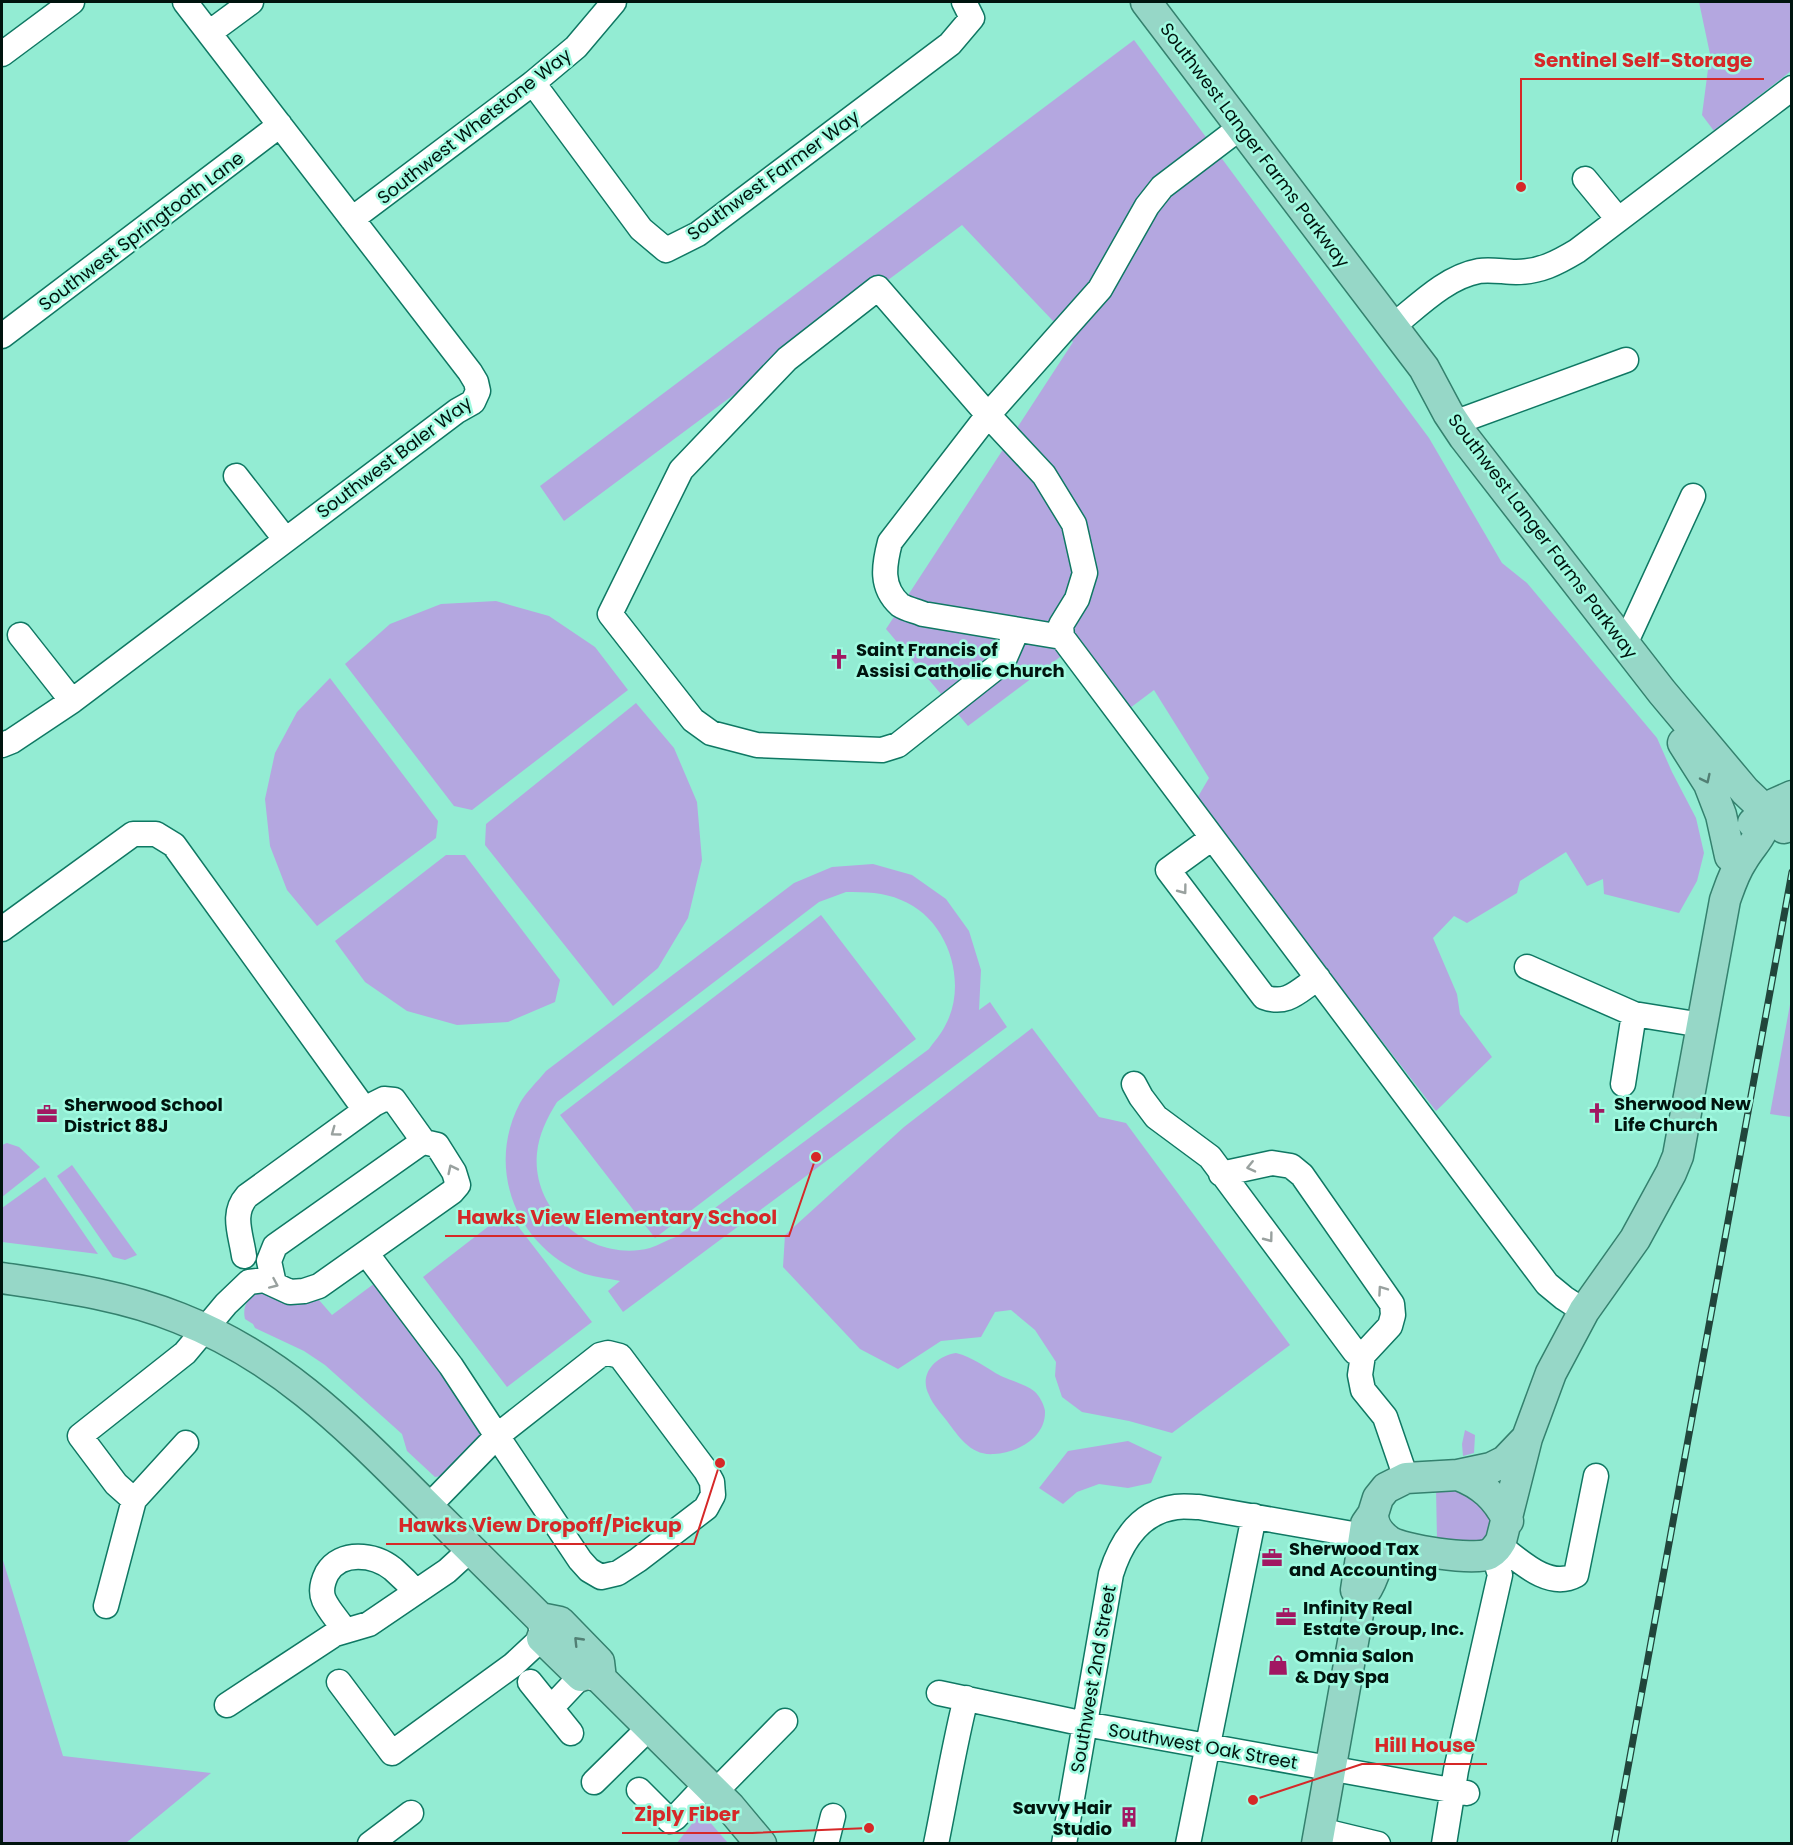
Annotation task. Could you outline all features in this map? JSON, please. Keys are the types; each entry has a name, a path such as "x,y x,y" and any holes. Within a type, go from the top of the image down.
{"main road":[{"name":"Southwest Langer Farms Parkway","path":"1146,2 1424,368 1454,423 1662,692 1745,791 1780,820"},
{"path":"1662,692 1665,716 1705,774 1721,815 1730,856"},
{"path":"1780,820 1774,804 1791,796"},
{"path":"1720,927 1711,905 1730,856 1747,831 1780,820"},
{"path":"1369,1525 1375,1526 1390,1542 1399,1546 1476,1557 1500,1539 1527,1438 1551,1373 1584,1311 1635,1239 1673,1167 1682,1135 1720,927 1732,880 1748,851 1763,831 1780,820"},
{"path":"2,1278 135,1302 180,1318 252,1355 303,1389 356,1435 471,1549 541,1628 560,1622 599,1662 591,1678 650,1727 711,1788 761,1844"},
{"path":"1361,1597 1355,1589 1369,1525 1378,1498 1390,1485 1406,1478 1458,1475 1484,1470 1498,1465 1511,1456 1527,1438"},
{"path":"1458,1475 1487,1490 1500,1506 1500,1539"},
{"path":"1318,1837 1361,1597 1368,1589 1380,1560 1389,1551 1399,1546"}],"street":[{"path":"2,54 72,2"},
{"name":"Southwest Baler Way","path":"2,745 12,741 72,701 285,539 457,411 473,402 478,391 470,372 185,2"},
{"path":"209,33 251,2"},
{"name":"Southwest Whetstone Way","path":"352,219 533,83 576,47 614,2"},
{"name":"Southwest Farmer Way","path":"533,83 641,229 666,250 698,234 950,44 972,18 964,2"},
{"path":"1393,326 1456,279 1479,271 1536,271 1555,264 1577,251 1791,88"},
{"name":"Southwest Springtooth Lane","path":"2,336 280,125"},
{"path":"1062,637 923,614 901,606 888,587 884,567 890,542 988,415 1100,289 1147,206 1162,187 1241,127"},
{"path":"1585,179 1618,219"},
{"path":"1017,630 1003,662 898,745 882,750 757,745 711,733 693,720 610,614 681,470 787,359 878,288 988,415 1044,475 1074,524 1084,573 1077,599 1061,625 1062,637 1547,1284 1564,1299 1584,1311"},
{"path":"1454,423 1626,360"},
{"path":"236,476 285,539"},
{"path":"1625,644 1693,496"},
{"path":"20,635 72,701"},
{"path":"2,929 133,834 156,834 174,845 365,1110"},
{"path":"1212,837 1168,870 1264,997 1275,1002 1289,999 1318,978"},
{"path":"1527,967 1634,1014 1701,1026"},
{"path":"1623,1084 1634,1014"},
{"path":"1134,1084 1156,1117 1210,1157 1354,1353 1363,1355"},
{"path":"134,1500 116,1484 80,1436 185,1353 226,1304 249,1282 264,1280 290,1292 304,1292 319,1286 452,1192 458,1185 454,1172 437,1145 424,1142 394,1100 384,1099 365,1110 247,1196 239,1205 238,1220 244,1256 232,1279 226,1304"},
{"path":"244,1256 275,1246 424,1142"},
{"path":"1221,1174 1272,1163 1291,1166 1302,1175 1392,1304 1394,1315 1390,1326 1363,1355 1360,1376 1363,1390 1385,1418 1406,1478"},
{"path":"274,1284 269,1261 275,1246"},
{"path":"366,1253 451,1366 497,1436 580,1560 589,1570 601,1577 618,1573 706,1508 713,1495 712,1482 706,1471 620,1356 608,1353 600,1356 497,1436 428,1508"},
{"path":"106,1606 134,1500 186,1443"},
{"path":"1500,1539 1548,1578 1565,1581 1576,1575 1596,1476"},
{"name":"Southwest 2nd Street","path":"1064,1844 1111,1574 1126,1537 1158,1512 1175,1507 1199,1507 1254,1516"},
{"path":"1188,1844 1254,1516 1369,1525"},
{"path":"1444,1844 1459,1792 1500,1575 1500,1539"},
{"path":"227,1705 335,1634 369,1624 447,1571 471,1549"},
{"path":"345,1631 323,1599 323,1581 330,1569 341,1559 355,1556 370,1558 391,1567 416,1592"},
{"path":"339,1682 392,1753 513,1665 541,1628"},
{"path":"551,1707 591,1678"},
{"path":"530,1682 572,1733"},
{"name":"Southwest Oak Street","path":"939,1692 1085,1724 1459,1792"},
{"path":"936,1844 955,1740 966,1698"},
{"path":"639,1790 670,1821 711,1788 785,1721"},
{"path":"594,1782 650,1727"},
{"path":"370,1844 411,1813"},
{"path":"826,1844 833,1816"},
{"path":"1318,1837 1378,1844"}],"shaded area":[{"path":"1699,2 1791,2 1791,71 1714,131 1702,115 1710,54"},
{"path":"1134,40 1429,438 1502,563 1527,583 1657,738 1696,818 1704,853 1697,881 1679,913 1604,894 1603,879 1587,886 1566,852 1520,881 1517,893 1467,923 1454,916 1433,938 1457,994 1460,1014 1492,1057 1436,1111 1196,800 1209,778 1154,690 1130,708 1080,642 968,726 886,629 1073,342 962,225 564,521 540,486"},
{"path":"496,601 549,616 595,647 628,690 472,810 454,806 345,664 390,624 441,604"},
{"path":"330,678 438,821 436,838 317,926 287,890 270,846 265,799 275,753 297,712"},
{"path":"636,703 674,748 697,802 702,860 688,918 658,968 613,1006 485,845 486,824"},
{"path":"446,855 465,855 560,980 555,1002 508,1022 457,1025 407,1011 365,982 335,941"},
{"path":"873,864 912,875 946,899 969,931 981,970 979,1010 990,1002 1007,1027 623,1312 608,1291 620,1281 584,1274 557,1259 538,1242 523,1223 513,1201 507,1177 506,1152 510,1127 520,1103 546,1071 794,883 832,867","holes":["846,892 881,894 901,900 917,909 931,921 942,936 950,954 955,991 952,1009 945,1026 929,1049 676,1237 650,1248 629,1251 607,1248 570,1229 555,1213 544,1195 538,1175 537,1153 540,1139 557,1102 819,902"]},
{"path":"821,915 916,1039 655,1238 560,1115"},
{"path":"1791,999 1791,1117 1770,1114"},
{"path":"1032,1028 1099,1117 1126,1123 1290,1345 1172,1433 1129,1421 1082,1412 1062,1397 1055,1376 1056,1362 1035,1330 1011,1310 995,1312 981,1337 941,1341 898,1369 860,1349 783,1267 785,1235 904,1127"},
{"path":"7,1143 19,1147 40,1167 2,1197 2,1145"},
{"path":"72,1165 137,1255 125,1260 113,1257 57,1176"},
{"path":"45,1177 98,1254 2,1242 2,1208"},
{"path":"507,1212 592,1322 507,1387 423,1277"},
{"path":"375,1283 421,1343 480,1427 480,1440 442,1476 435,1477 407,1451 402,1434 325,1365 304,1351 255,1328 245,1319 244,1310 247,1303 258,1290 307,1303 319,1300 332,1315"},
{"path":"956,1353 974,1360 1001,1376 1027,1386 1036,1393 1045,1411 1041,1429 1035,1436 1012,1451 994,1454 972,1449 961,1439 935,1406 926,1387 927,1373 931,1367 942,1358"},
{"path":"1465,1430 1475,1435 1474,1453 1463,1456 1462,1444"},
{"path":"1128,1441 1162,1457 1151,1483 1128,1488 1099,1484 1077,1492 1063,1504 1039,1488 1068,1451"},
{"path":"1436,1488 1461,1490 1475,1497 1489,1520 1488,1533 1472,1545 1437,1539"},
{"path":"2,1557 63,1756 211,1773 126,1843 2,1843"},
{"path":"701,1812 728,1843 677,1843"}],"railway":[{"path":"1614,1844 1792,872"}],"place":[{"name":"Sentinel Self-Storage","path":"1521,187"},
{"name":"Saint Francis of Assisi Catholic Church","path":"839,659"},
{"name":"Sherwood New Life Church","path":"1597,1113"},
{"name":"Sherwood School District 88J","path":"47,1114"},
{"name":"Hawks View Elementary School","path":"816,1157"},
{"name":"Hawks View Dropoff/Pickup","path":"720,1463"},
{"name":"Sherwood Tax and Accounting","path":"1272,1558"},
{"name":"Infinity Real Estate Group, Inc.","path":"1286,1617"},
{"name":"Omnia Salon & Day Spa","path":"1278,1665"},
{"name":"Hill House","path":"1253,1800"},
{"name":"Savvy Hair Studio","path":"1129,1817"},
{"name":"Ziply Fiber","path":"869,1828"}]}
